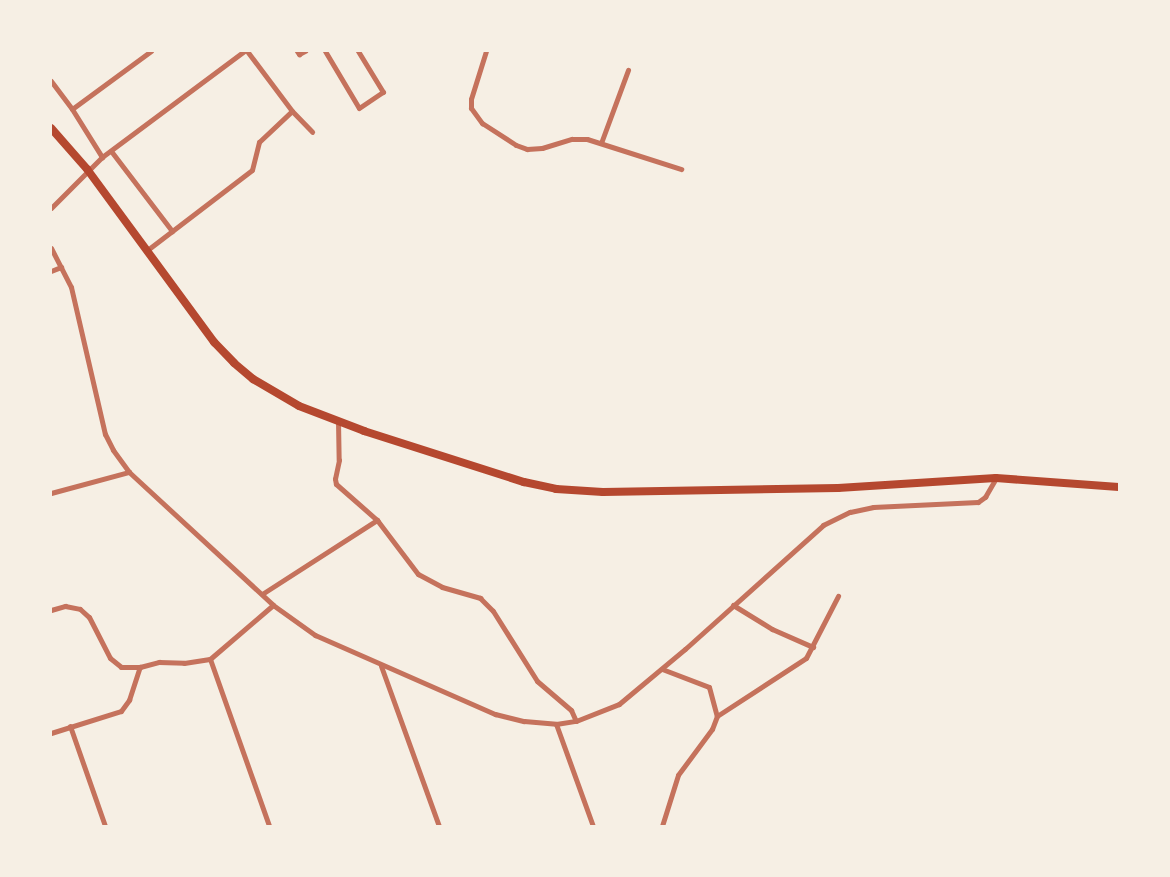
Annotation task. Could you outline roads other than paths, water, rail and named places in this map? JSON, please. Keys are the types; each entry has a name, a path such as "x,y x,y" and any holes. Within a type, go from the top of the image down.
{"main road":[{"path":"51,128 87,170 214,342 234,363 275,393 299,406 471,466 556,489 603,492 838,488 996,478 1119,487"}],"street":[{"path":"72,109 151,51"},
{"path":"51,208 102,157 245,51 292,111 312,132"},
{"path":"297,51 299,54 305,51"},
{"path":"325,51 359,108 383,92 358,51"},
{"path":"486,51 471,99 474,116 516,145 527,149 572,139 601,142 681,169"},
{"path":"601,142 628,70"},
{"path":"51,81 72,109 102,157"},
{"path":"146,251 252,170 259,142 292,111"},
{"path":"111,151 172,231"},
{"path":"51,248 71,287 105,434 112,450 129,472 273,605 315,635 381,666 495,714 524,721 556,724 576,721 618,704 662,669 824,525 850,512 873,507 978,502 985,498 996,478"},
{"path":"51,271 61,267"},
{"path":"338,421 339,460 336,484 377,520 418,574 442,587 480,598 493,611 537,681 571,710 576,721"},
{"path":"51,493 129,472"},
{"path":"262,594 377,520"},
{"path":"662,826 678,775 712,729 717,716 806,658 838,596"},
{"path":"51,610 65,606 80,609 89,617 110,658 121,667 140,667 159,662 184,663 210,659 273,605"},
{"path":"733,605 772,629 813,647"},
{"path":"210,659 269,826"},
{"path":"381,666 439,826"},
{"path":"51,733 121,711 129,700 140,667"},
{"path":"662,669 709,687 717,716"},
{"path":"556,724 593,826"},
{"path":"70,726 105,826"}]}
